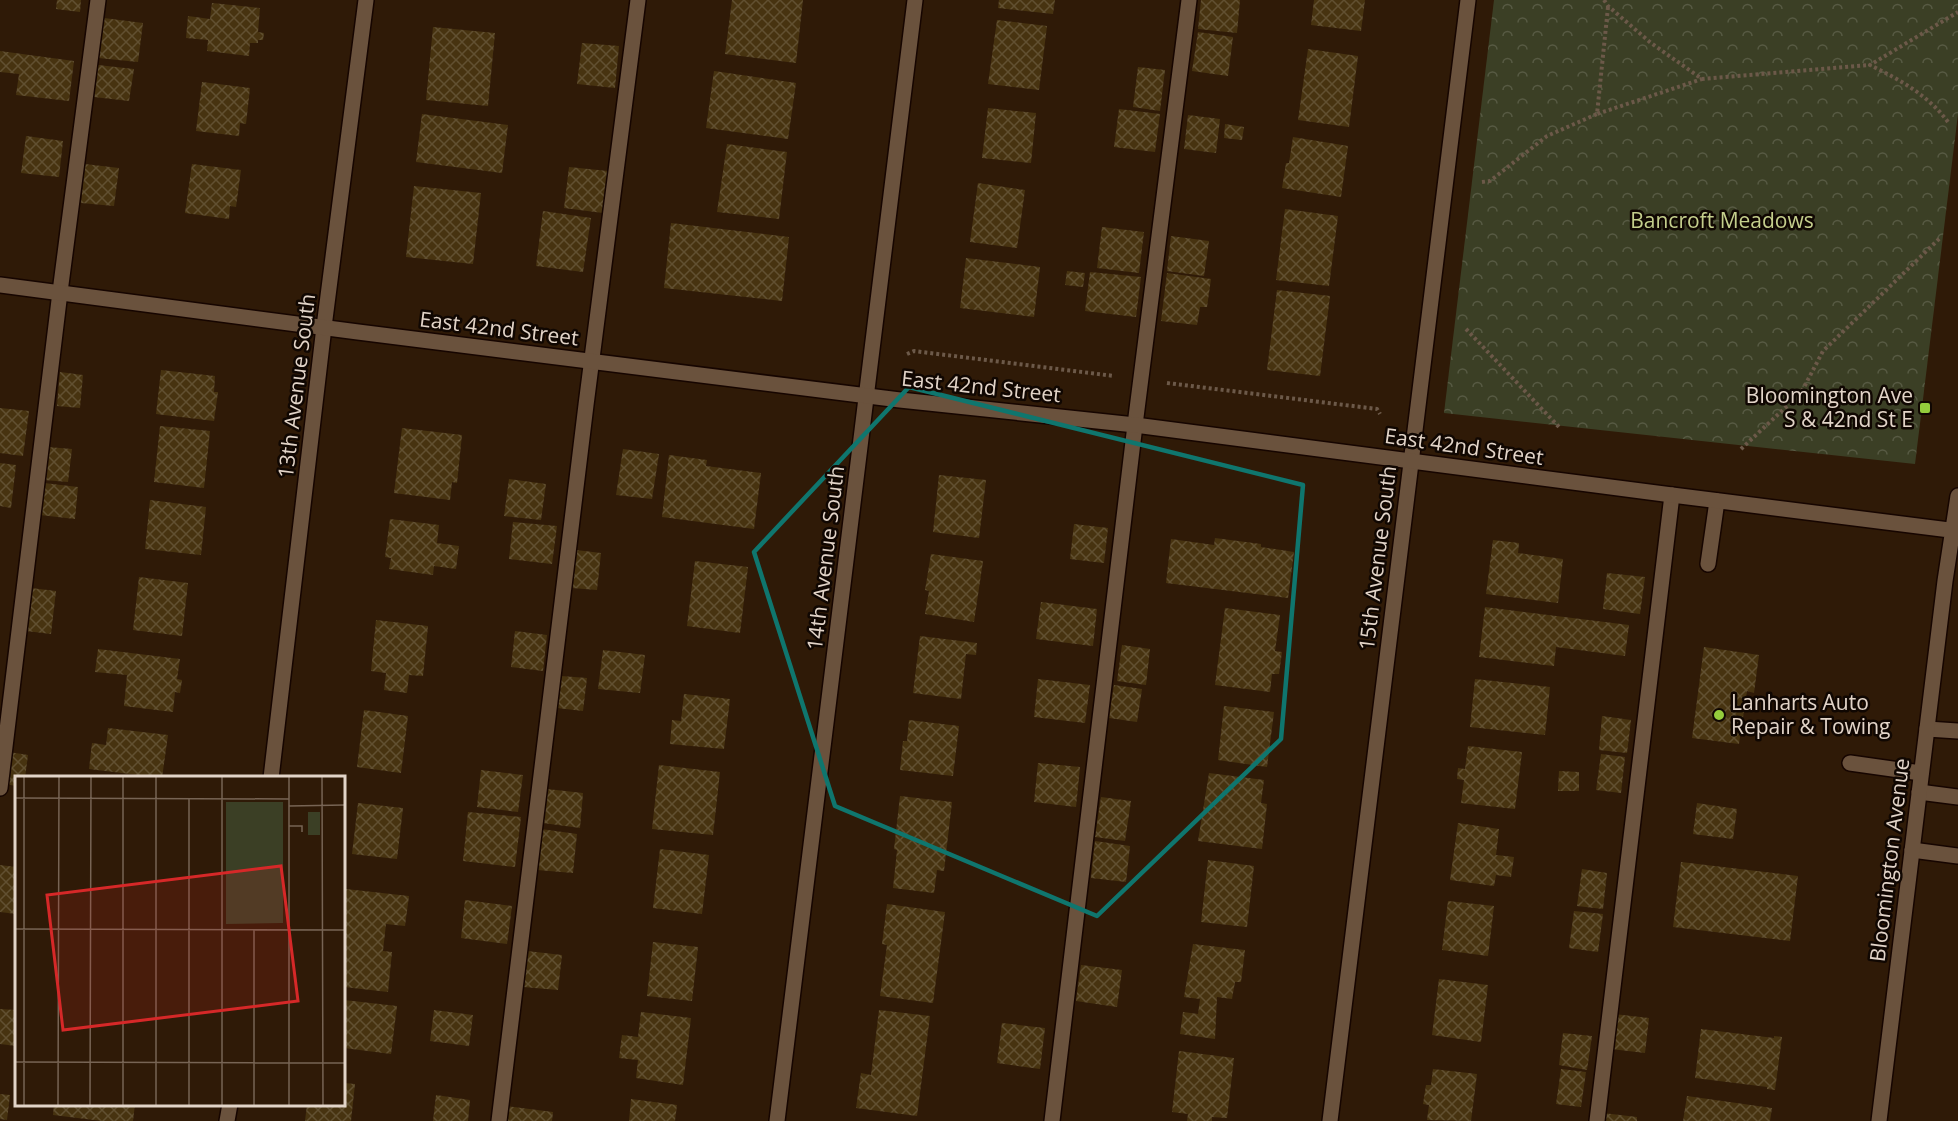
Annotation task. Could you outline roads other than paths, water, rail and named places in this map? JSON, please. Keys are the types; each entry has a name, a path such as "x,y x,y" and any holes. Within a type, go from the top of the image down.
{"street":[{"path":"0,788 98,0"},
{"name":"13th Avenue South","path":"271,776 324,327 366,0"},
{"path":"499,1121 638,0"},
{"name":"14th Avenue South","path":"777,1121 915,0"},
{"path":"1052,1121 1135,425 1189,0"},
{"name":"15th Avenue South","path":"1330,1121 1468,0"},
{"name":"East 42nd Street","path":"0,285 867,395 1135,425 1955,530"},
{"path":"1597,1121 1672,495"},
{"name":"Bloomington Avenue","path":"1879,1121 1958,496"},
{"path":"1708,564 1717,501"},
{"path":"1927,729 1958,731"},
{"path":"1850,763 1922,773"},
{"path":"1919,792 1958,797"},
{"path":"1912,850 1958,856"},
{"path":"228,1121 230,1106"}],"place":[{"name":"Bloomington Ave S & 42nd St E","path":"1925,408"},
{"name":"Lanharts Auto Repair & Towing","path":"1719,715"}],"park label":[{"name":"Bancroft Meadows","path":"1722,221"}]}
